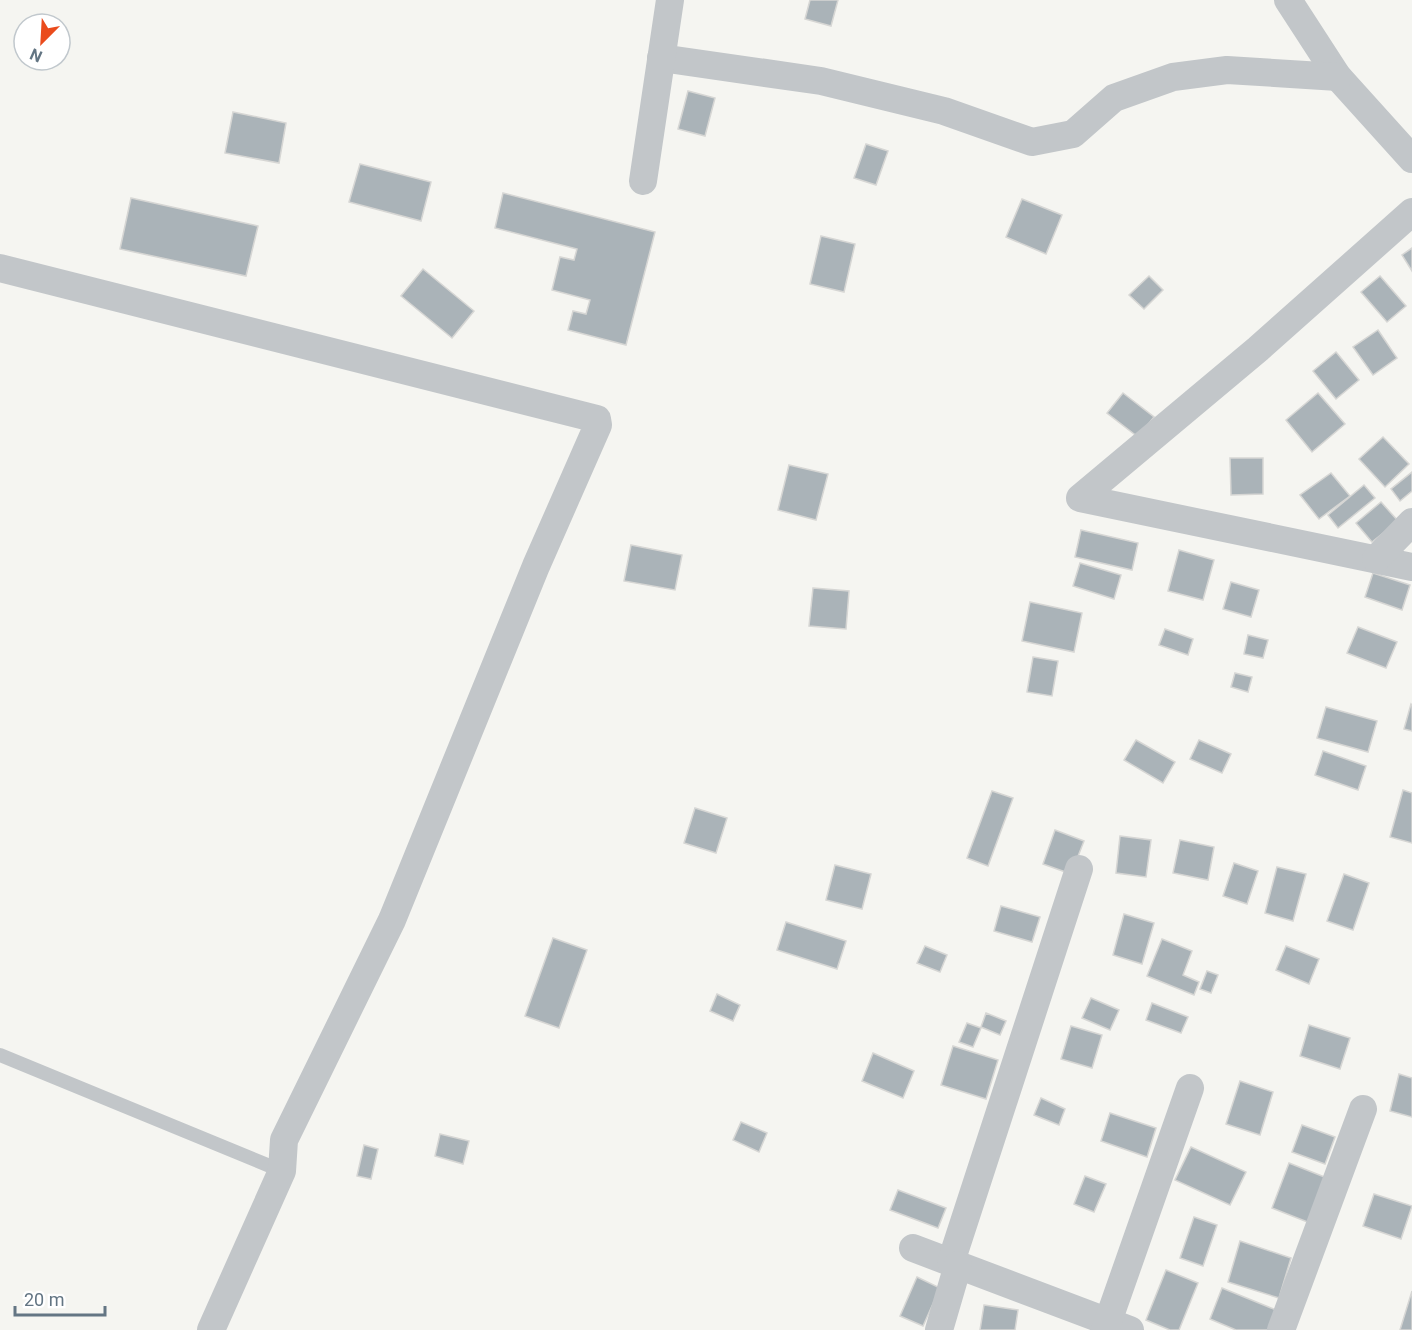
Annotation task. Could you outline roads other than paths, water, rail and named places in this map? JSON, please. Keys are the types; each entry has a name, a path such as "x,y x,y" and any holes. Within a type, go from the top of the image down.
{"street":[{"path":"643,181 670,0"},
{"path":"1288,0 1338,77 1412,159"},
{"path":"661,58 821,81 944,111 1032,142 1074,134 1114,98 1173,77 1227,70 1338,77"},
{"path":"1412,212 1258,349 1080,498 1412,567"},
{"path":"0,268 597,419 598,424 536,566 392,920 284,1140 282,1171 211,1330"},
{"path":"1376,559 1412,522"},
{"path":"939,1330 954,1263 1079,869"},
{"path":"913,1248 1114,1327 1190,1088"},
{"path":"1281,1330 1363,1109"}],"lane":[{"path":"0,1055 282,1171"}]}
